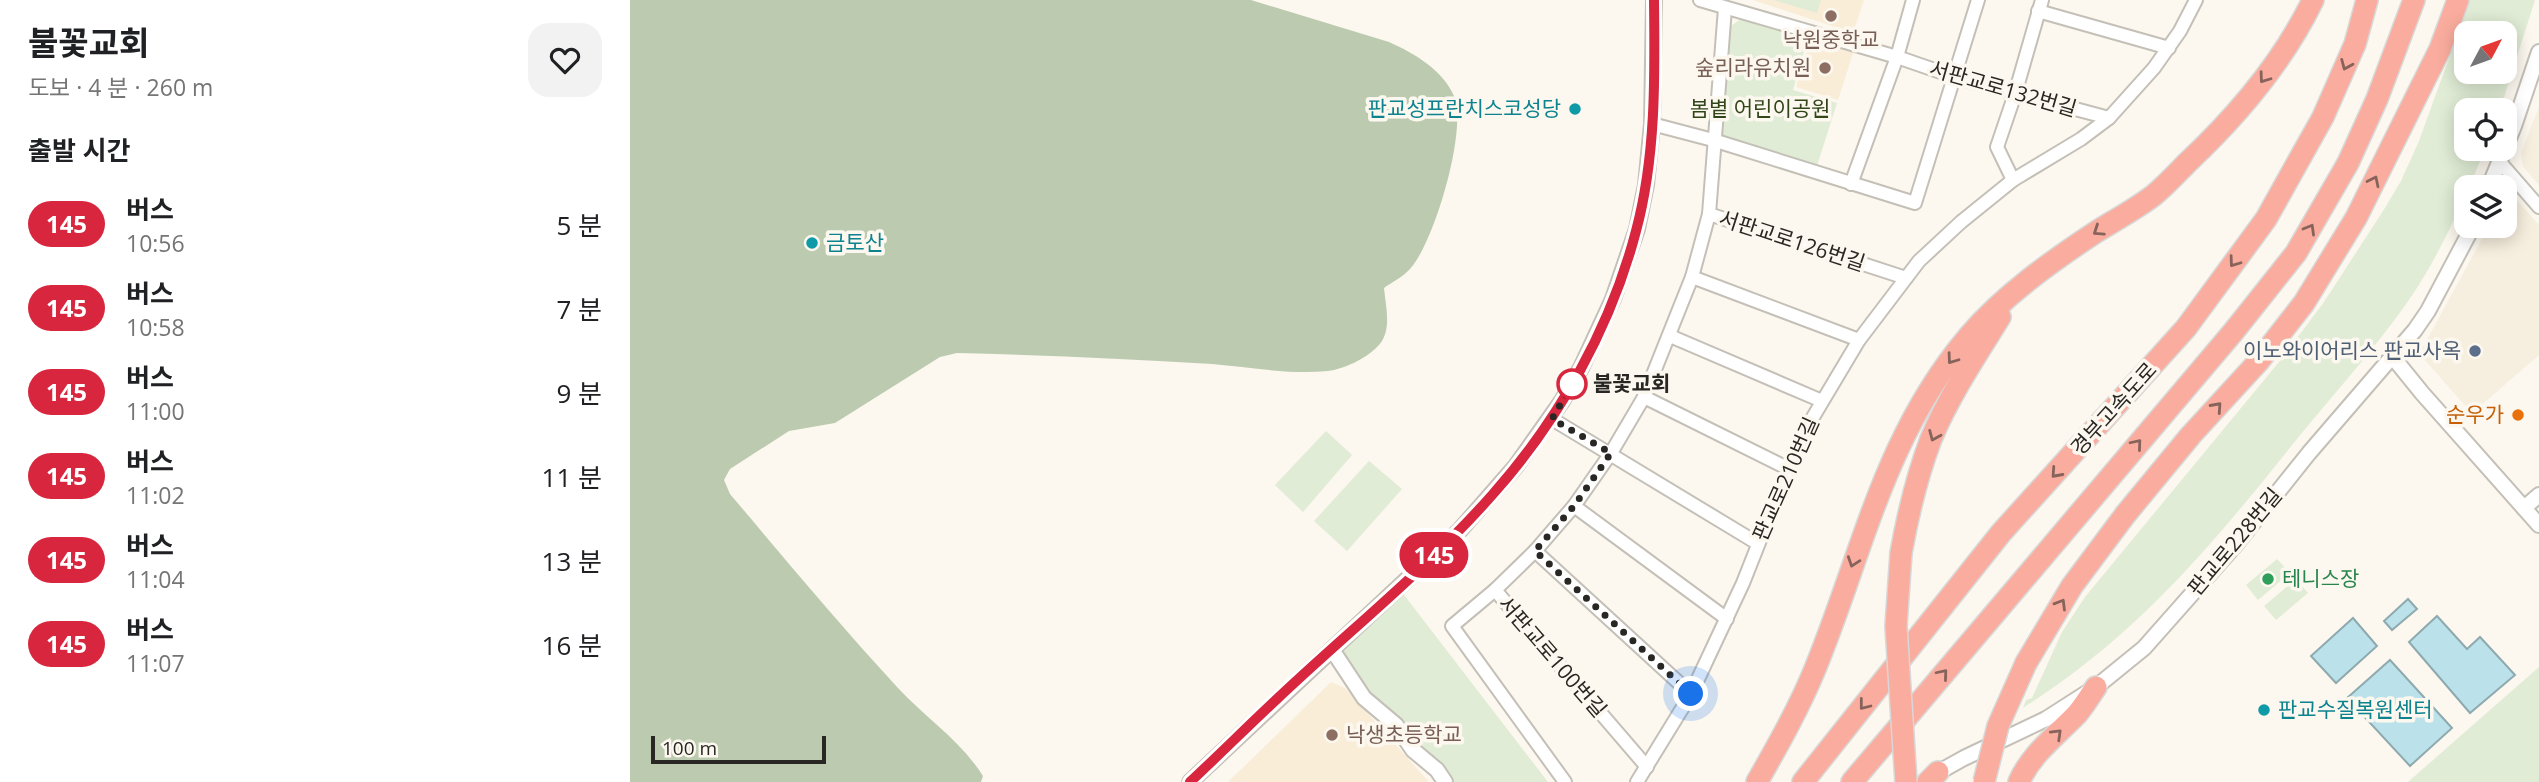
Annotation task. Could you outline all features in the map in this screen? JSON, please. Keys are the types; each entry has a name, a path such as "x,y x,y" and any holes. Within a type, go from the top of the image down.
{"highway":[{"path":"1757,782 1784,736 1815,670 1876,497 1900,442 1932,387 1970,335 2015,292 2093,234 2154,195 2204,147 2253,94 2297,34 2313,0"},
{"name":"경부고속도로","path":"1803,782 2001,533 2186,328 2258,230 2323,117 2355,44 2367,0"},
{"name":"경부고속도로","path":"1852,782 2234,331 2296,253 2348,163 2377,99 2414,0"},
{"path":"2393,142 2444,0"},
{"path":"1983,782 1998,726 2026,663 2072,586 2125,514 2191,435 2258,362 2304,303 2356,218 2440,49 2458,0"},
{"path":"1906,782 1896,626 1901,554 1912,496 1932,438 1959,383 2015,292"},
{"path":"2019,782 2037,753 2079,712 2096,687"}],"street":[{"path":"1190,782 1434,555 1493,494 1552,419 1594,340 1632,247 1646,185 1652,124 1654,0"},
{"name":"서판교로132번길","path":"1700,0 1897,57 1955,77 2109,118"},
{"path":"1851,184 1897,57 1913,0"},
{"path":"1652,124 1713,140 1915,204 1978,0"},
{"name":"판교로210번길","path":"1637,782 1691,694 1727,619 1800,439 1859,340 1906,278 1944,237 2013,180 2081,139 2109,118 2169,48 2196,0"},
{"path":"2013,180 1997,147 2040,6 2169,48"},
{"name":"서판교로126번길","path":"1725,8 1709,214 1906,278"},
{"path":"2517,112 2539,52"},
{"path":"2494,175 2499,161 2539,207"},
{"name":"서판교로100번길","path":"1647,767 1495,590 1535,551 1574,506 1611,453 1644,397 1692,277 1709,214"},
{"name":"판교로228번길","path":"1930,779 2046,719 2096,687 2144,648 2237,543 2428,312 2467,238"},
{"path":"1692,277 1859,340"},
{"path":"1670,336 1822,401"},
{"path":"2392,356 2539,525"},
{"path":"1644,397 1789,469"},
{"path":"1552,419 1757,543"},
{"path":"2524,508 2539,495"},
{"path":"1574,506 1727,619"},
{"path":"1535,551 1691,694"},
{"path":"1495,590 1452,626 1565,782"},
{"path":"1332,650 1364,698 1396,725 1413,750 1437,770 1445,782"}],"shaded area":[{"name":"낙원중학교","path":"1753,0 1864,0 1853,33"},
{"name":"숲리라유치원","path":"1811,37 1854,50 1838,100 1796,87"},
{"path":"2539,107 2539,185 2523,167 2521,153"},
{"path":"2517,200 2539,225 2539,355 2472,413 2423,358 2423,347 2482,238 2517,238"},
{"name":"낙생초등학교","path":"1331,682 1345,688 1429,782 1228,782"}],"green space":[{"path":"630,0 1251,0 1399,46 1435,70 1454,96 1457,112 1453,158 1438,212 1429,236 1410,269 1384,288 1387,320 1385,335 1371,352 1354,363 1328,371 1299,372 1180,362 957,353 940,357 835,423 789,431 730,469 724,480 730,494 876,664 974,763 983,776 981,782 630,782"},
{"path":"1774,0 1821,0 1817,13"},
{"path":"2470,0 2535,0 2517,57 2517,21 2462,21"},
{"name":"봄볕 어린이공원","path":"1742,18 1808,38 1793,90 1837,103 1816,169 1729,140 1719,132 1727,29"},
{"path":"2454,44 2454,84 2508,84 2504,98 2454,98 2454,161 2480,161 2474,175 2454,175 2454,220 2416,290 2365,357 2235,515 2172,586 2103,650 2023,708 2026,700 2032,698 2062,632 2085,597 2279,362 2324,302 2401,181 2419,141"},
{"path":"1326,431 1352,455 1303,512 1275,485"},
{"path":"1369,461 1402,489 1347,551 1314,521"},
{"name":"테니스장","path":"2277,559 2290,573 2258,600 2246,585"},
{"name":"테니스장","path":"2296,579 2308,593 2276,620 2264,606"},
{"path":"1401,591 1548,782 1450,782 1343,666 1343,648"},
{"path":"2539,667 2539,782 2408,782"}],"water":[{"path":"2408,599 2417,609 2392,630 2384,621"},
{"path":"2437,616 2467,649 2480,637 2515,675 2470,713 2409,642"},
{"path":"2353,618 2377,646 2336,683 2311,656"},
{"path":"2390,660 2452,728 2410,766 2347,698"}],"bus line":[{"name":"145","path":"1190,782 1460,530 1493,494 1552,419 1581,368 1613,299 1637,229 1646,185 1652,124 1655,70 1654,0"}],"place":[{"name":"낙원중학교","path":"1831,16"},
{"name":"숲리라유치원","path":"1825,68"},
{"name":"판교성프란치스코성당","path":"1575,109"},
{"name":"금토산","path":"812,243"},
{"name":"이노와이어리스 판교사옥","path":"2475,351"},
{"name":"불꽃교회","path":"1572,384"},
{"name":"순우가","path":"2518,415"},
{"name":"테니스장","path":"2268,579"},
{"name":"판교수질복원센터","path":"2264,710"},
{"name":"낙생초등학교","path":"1332,735"}],"route":[{"path":"1572,384 1552,419 1611,453 1574,506 1535,551 1691,694"}]}
